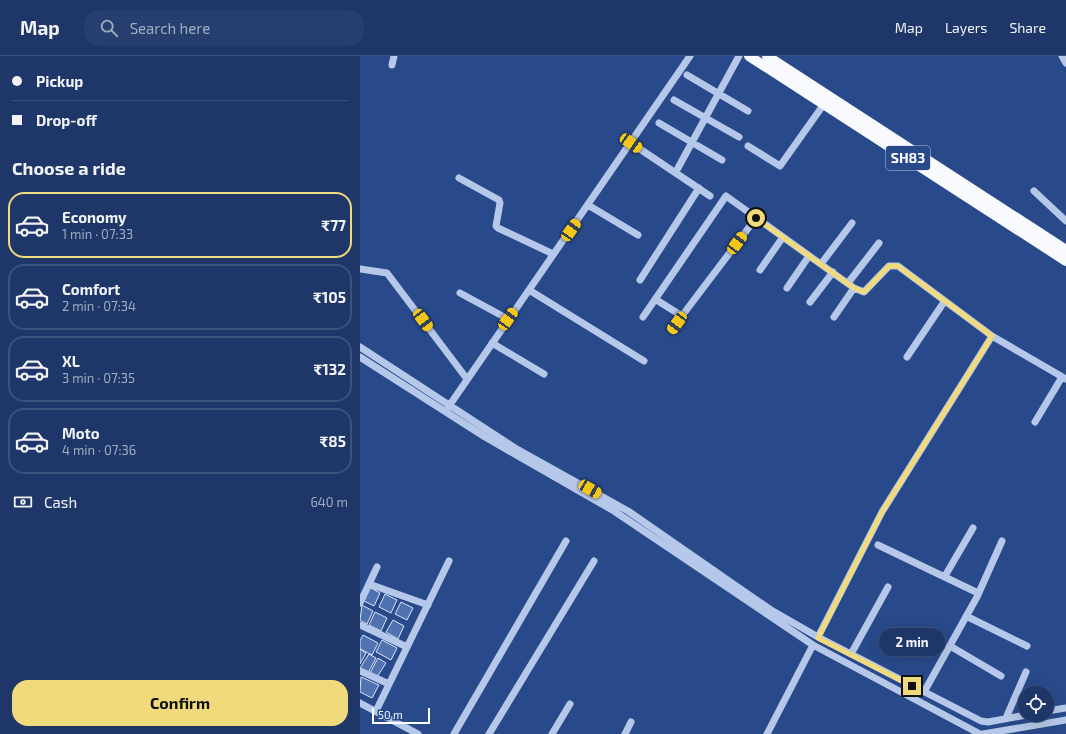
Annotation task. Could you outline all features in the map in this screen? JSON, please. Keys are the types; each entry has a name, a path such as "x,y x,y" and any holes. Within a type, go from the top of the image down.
{"main road":[{"name":"SH83","path":"749,56 1015,223 1066,250"},
{"name":"SH83","path":"767,56 1015,223 1066,261"}],"street":[{"path":"392,65 394,56"},
{"path":"444,412 690,56"},
{"path":"678,168 738,56"},
{"path":"1062,56 1066,63"},
{"path":"686,75 748,111"},
{"path":"674,100 739,137"},
{"path":"748,146 780,166 824,104"},
{"path":"659,123 722,160"},
{"path":"631,143 710,196"},
{"path":"459,178 499,200 500,203 496,222 496,226 498,228 554,254"},
{"path":"640,280 699,188"},
{"path":"1034,191 1066,221"},
{"path":"643,317 723,198 726,196 854,288 864,292 868,290 889,266 898,266 944,302 992,336 1064,378 1035,422"},
{"path":"588,205 638,235"},
{"path":"672,329 756,218"},
{"path":"821,264 852,223"},
{"path":"760,270 783,237"},
{"path":"848,283 879,243"},
{"path":"787,288 809,256"},
{"path":"360,268 387,273 467,379"},
{"path":"810,302 832,272"},
{"path":"834,317 854,288"},
{"path":"528,290 644,361"},
{"path":"460,293 508,319"},
{"path":"655,299 682,316"},
{"path":"907,357 944,302"},
{"path":"818,638 882,512 992,336"},
{"path":"492,343 544,374"},
{"path":"360,346 515,448 623,508 768,608 818,638 981,721 988,722 1018,716"},
{"path":"360,357 444,412 614,511 813,645 982,734 1066,720"},
{"path":"945,576 973,528"},
{"path":"454,734 566,541"},
{"path":"924,692 978,593 1002,541"},
{"path":"878,545 978,593"},
{"path":"376,711 449,561"},
{"path":"489,734 594,561"},
{"path":"360,603 377,567"},
{"path":"369,584 428,605"},
{"path":"851,654 888,587"},
{"path":"966,616 1027,646"},
{"path":"360,625 407,647"},
{"path":"767,734 813,645"},
{"path":"950,646 1001,676"},
{"path":"360,671 389,684"},
{"path":"1006,718 1026,672"},
{"path":"360,703 418,734"},
{"path":"552,734 570,704"},
{"path":"1054,710 1066,708"},
{"path":"624,734 631,722"}],"building":[{"path":"369,587 380,593 374,606 362,600"},
{"path":"385,594 397,600 391,613 379,607"},
{"path":"401,602 413,608 407,620 395,614"},
{"path":"362,605 373,611 367,624 360,620"},
{"path":"375,612 387,618 381,631 369,625"},
{"path":"393,620 404,626 398,639 386,632"},
{"path":"363,635 378,643 372,655 360,649 360,641"},
{"path":"382,640 397,648 391,660 376,652"},
{"path":"360,649 366,653 360,664"},
{"path":"369,654 376,658 368,673 360,668"},
{"path":"378,658 386,663 377,677 370,673"},
{"path":"361,677 379,685 372,698 360,692"}],"route":[{"path":"756,218 854,288 864,292 868,290 889,266 898,266 951,307 992,336 882,512 818,638 912,686"}]}
